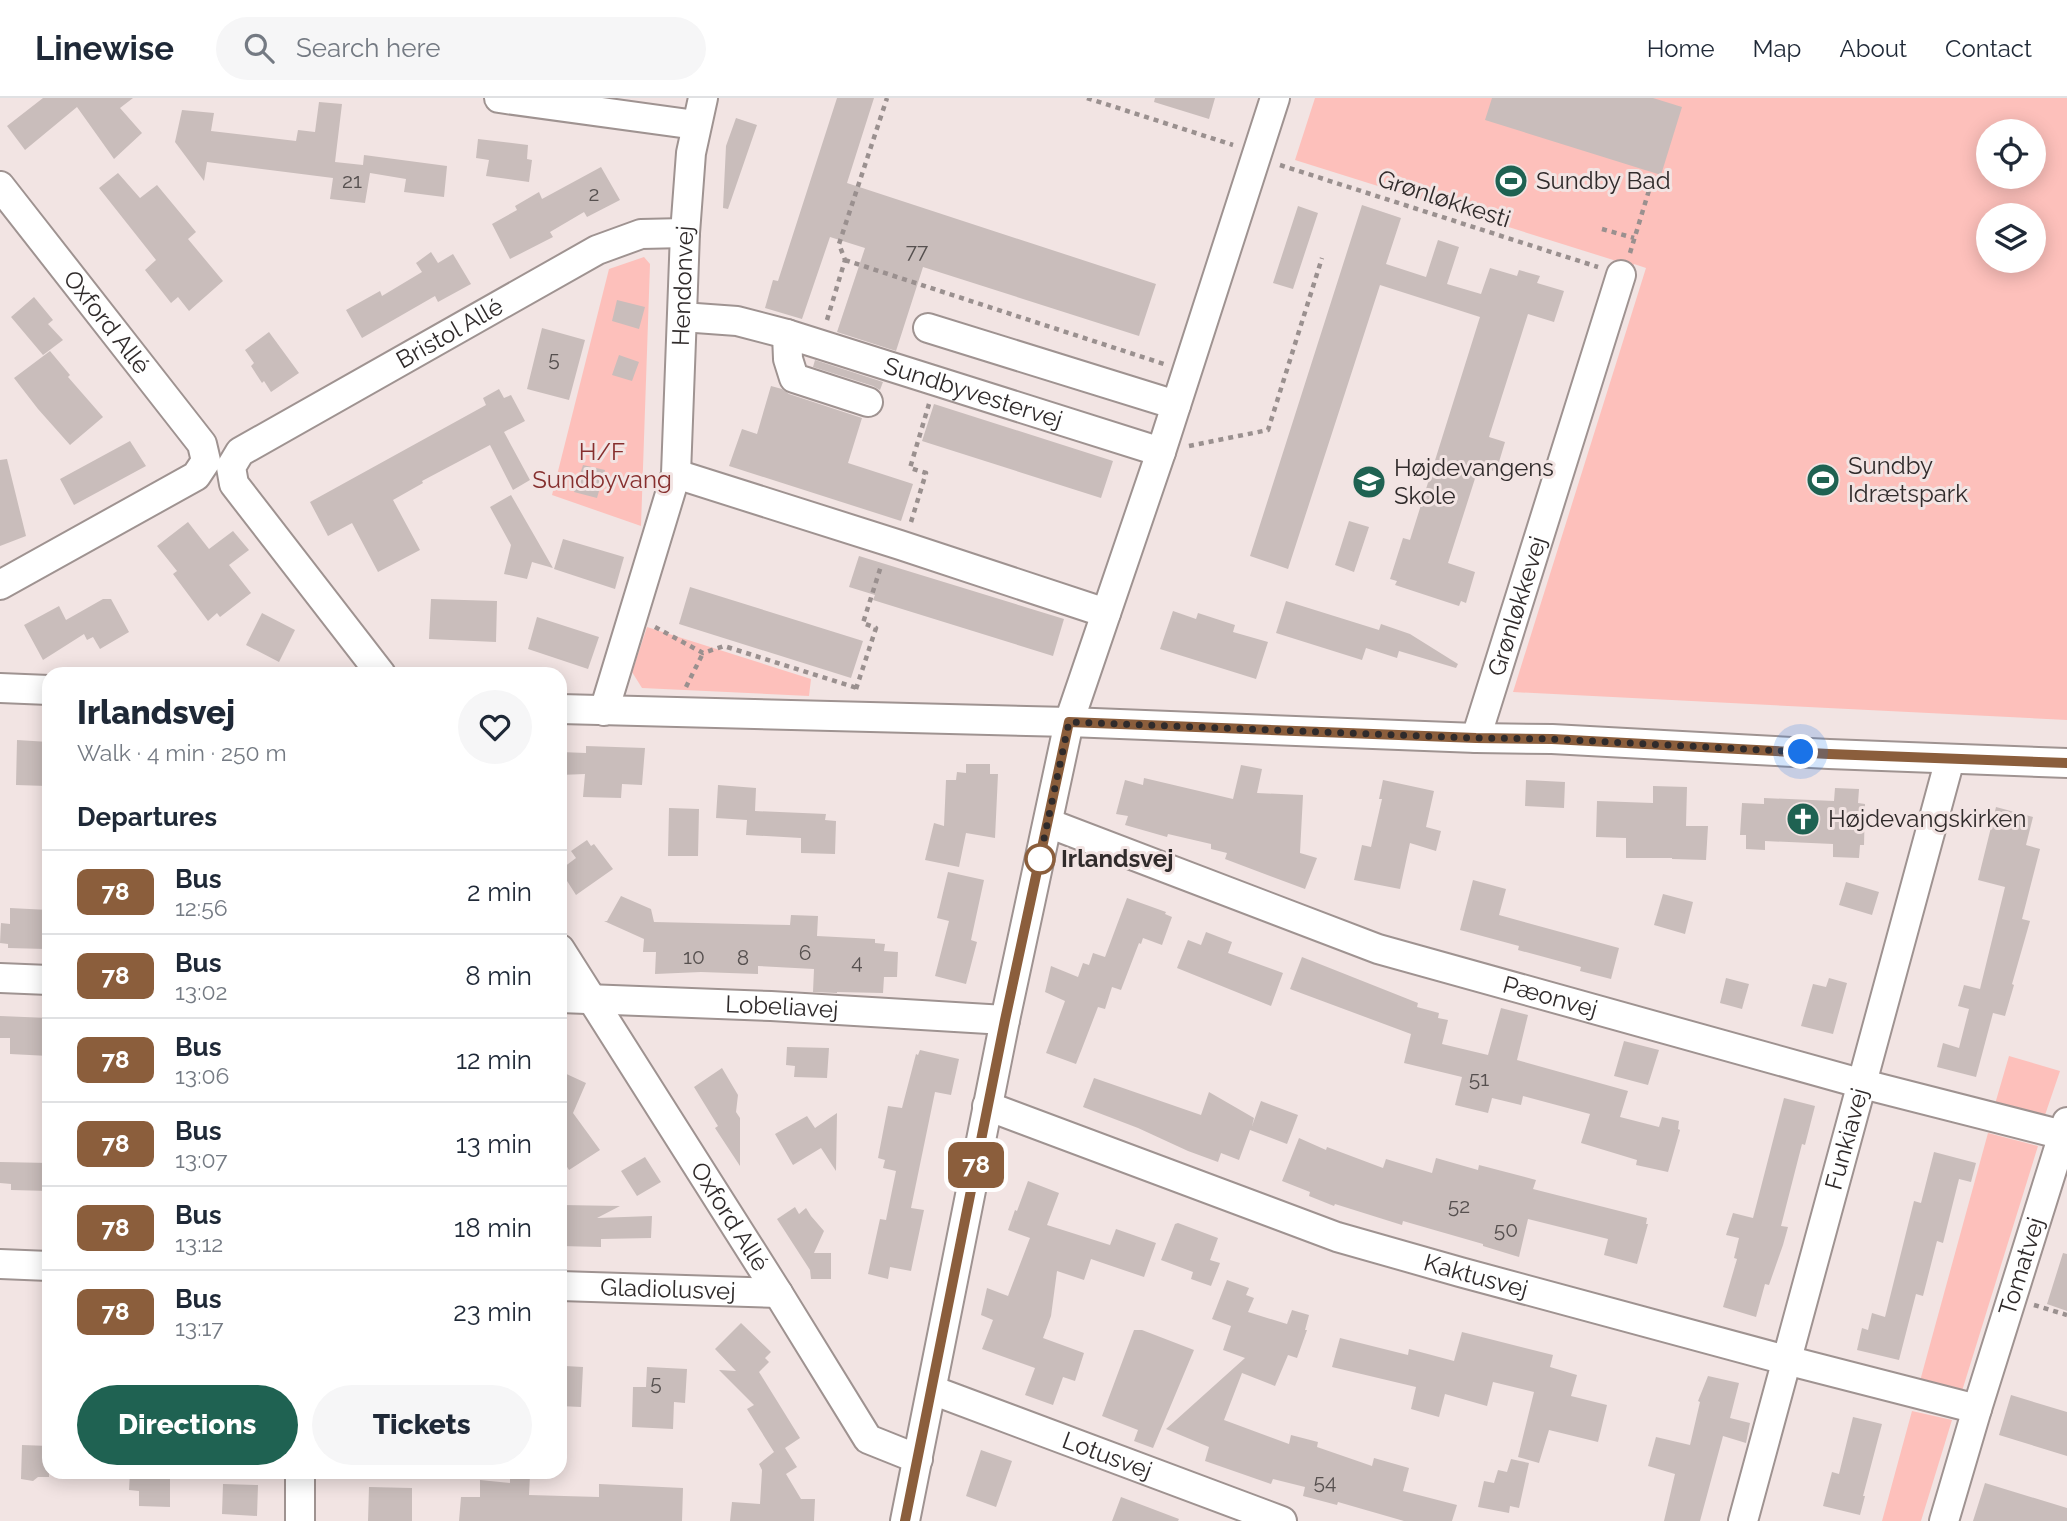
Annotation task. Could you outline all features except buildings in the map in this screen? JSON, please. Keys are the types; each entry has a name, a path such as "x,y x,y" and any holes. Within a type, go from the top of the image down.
{"street":[{"path":"499,98 696,125"},
{"name":"Hendonvej","path":"604,711 676,474 685,233 691,153 703,98"},
{"path":"905,1521 987,1106 1069,722 1161,452 1275,98"},
{"name":"Oxford Allé","path":"0,186 376,667"},
{"name":"Bristol Allé","path":"0,585 597,250 641,234 685,233"},
{"name":"Grønløkkevej","path":"1476,738 1621,275"},
{"name":"Sundbyvestervej","path":"682,317 737,321 820,343 1161,452"},
{"path":"929,328 1176,405"},
{"name":"Sundbyvestervej","path":"787,334 788,359 794,378 867,402"},
{"path":"676,474 1106,613"},
{"path":"0,688 42,690"},
{"path":"567,709 1069,722 1552,739 2067,763"},
{"name":"Funkiavej","path":"1743,1521 1950,759"},
{"name":"Pæonvej","path":"1048,823 1378,949 1863,1084 2065,1129"},
{"name":"Oxford Allé","path":"567,960 869,1439 918,1459"},
{"path":"0,978 42,980"},
{"name":"Lobeliavej","path":"567,999 771,1006 1005,1020"},
{"name":"Kaktusvej","path":"987,1106 1337,1237 1786,1360 1977,1409"},
{"name":"Tomatvej","path":"1944,1521 2065,1129"},
{"path":"0,1264 42,1266"},
{"name":"Gladiolusvej","path":"567,1286 778,1293"},
{"name":"Lotusvej","path":"932,1390 1282,1521"},
{"path":"300,1479 300,1521"}],"path":[{"path":"820,343 845,260 839,244 887,98"},
{"name":"Grønløkkesti","path":"1087,98 1621,275"},
{"path":"1621,275 1650,187 1649,178"},
{"path":"1602,229 1634,238"},
{"path":"1161,452 1268,429 1322,258"},
{"path":"845,260 1186,371"},
{"path":"848,717 876,628 863,623 926,473 910,468 936,380"},
{"path":"633,615 703,653"},
{"path":"673,712 703,653 724,646 857,688"},
{"path":"2012,1298 2067,1315"}],"green space":[{"name":"Sundby Idrætspark","path":"1315,98 2067,98 2067,720 1513,692 1646,268 1295,160"},
{"name":"H/F Sundbyvang","path":"644,257 650,264 641,526 552,495 609,269"},
{"path":"647,627 811,679 809,696 642,688 632,672"},
{"path":"2009,1056 2060,1071 2044,1118 1995,1104"},
{"path":"1988,1133 2038,1146 1962,1391 1920,1381"},
{"path":"1912,1411 1952,1420 1921,1521 1882,1521"}],"bus line":[{"name":"78","path":"905,1521 1005,1020 1069,722 1552,739 2067,763"}],"place":[{"name":"Sundby Bad","path":"1511,181"},
{"name":"Sundby Idrætspark","path":"1823,480"},
{"name":"Højdevangens Skole","path":"1369,482"},
{"name":"Højdevangskirken","path":"1803,819"},
{"name":"Irlandsvej","path":"1040,859"}],"route":[{"path":"1040,859 1038,867 1069,722 1552,739 1801,752"}]}
